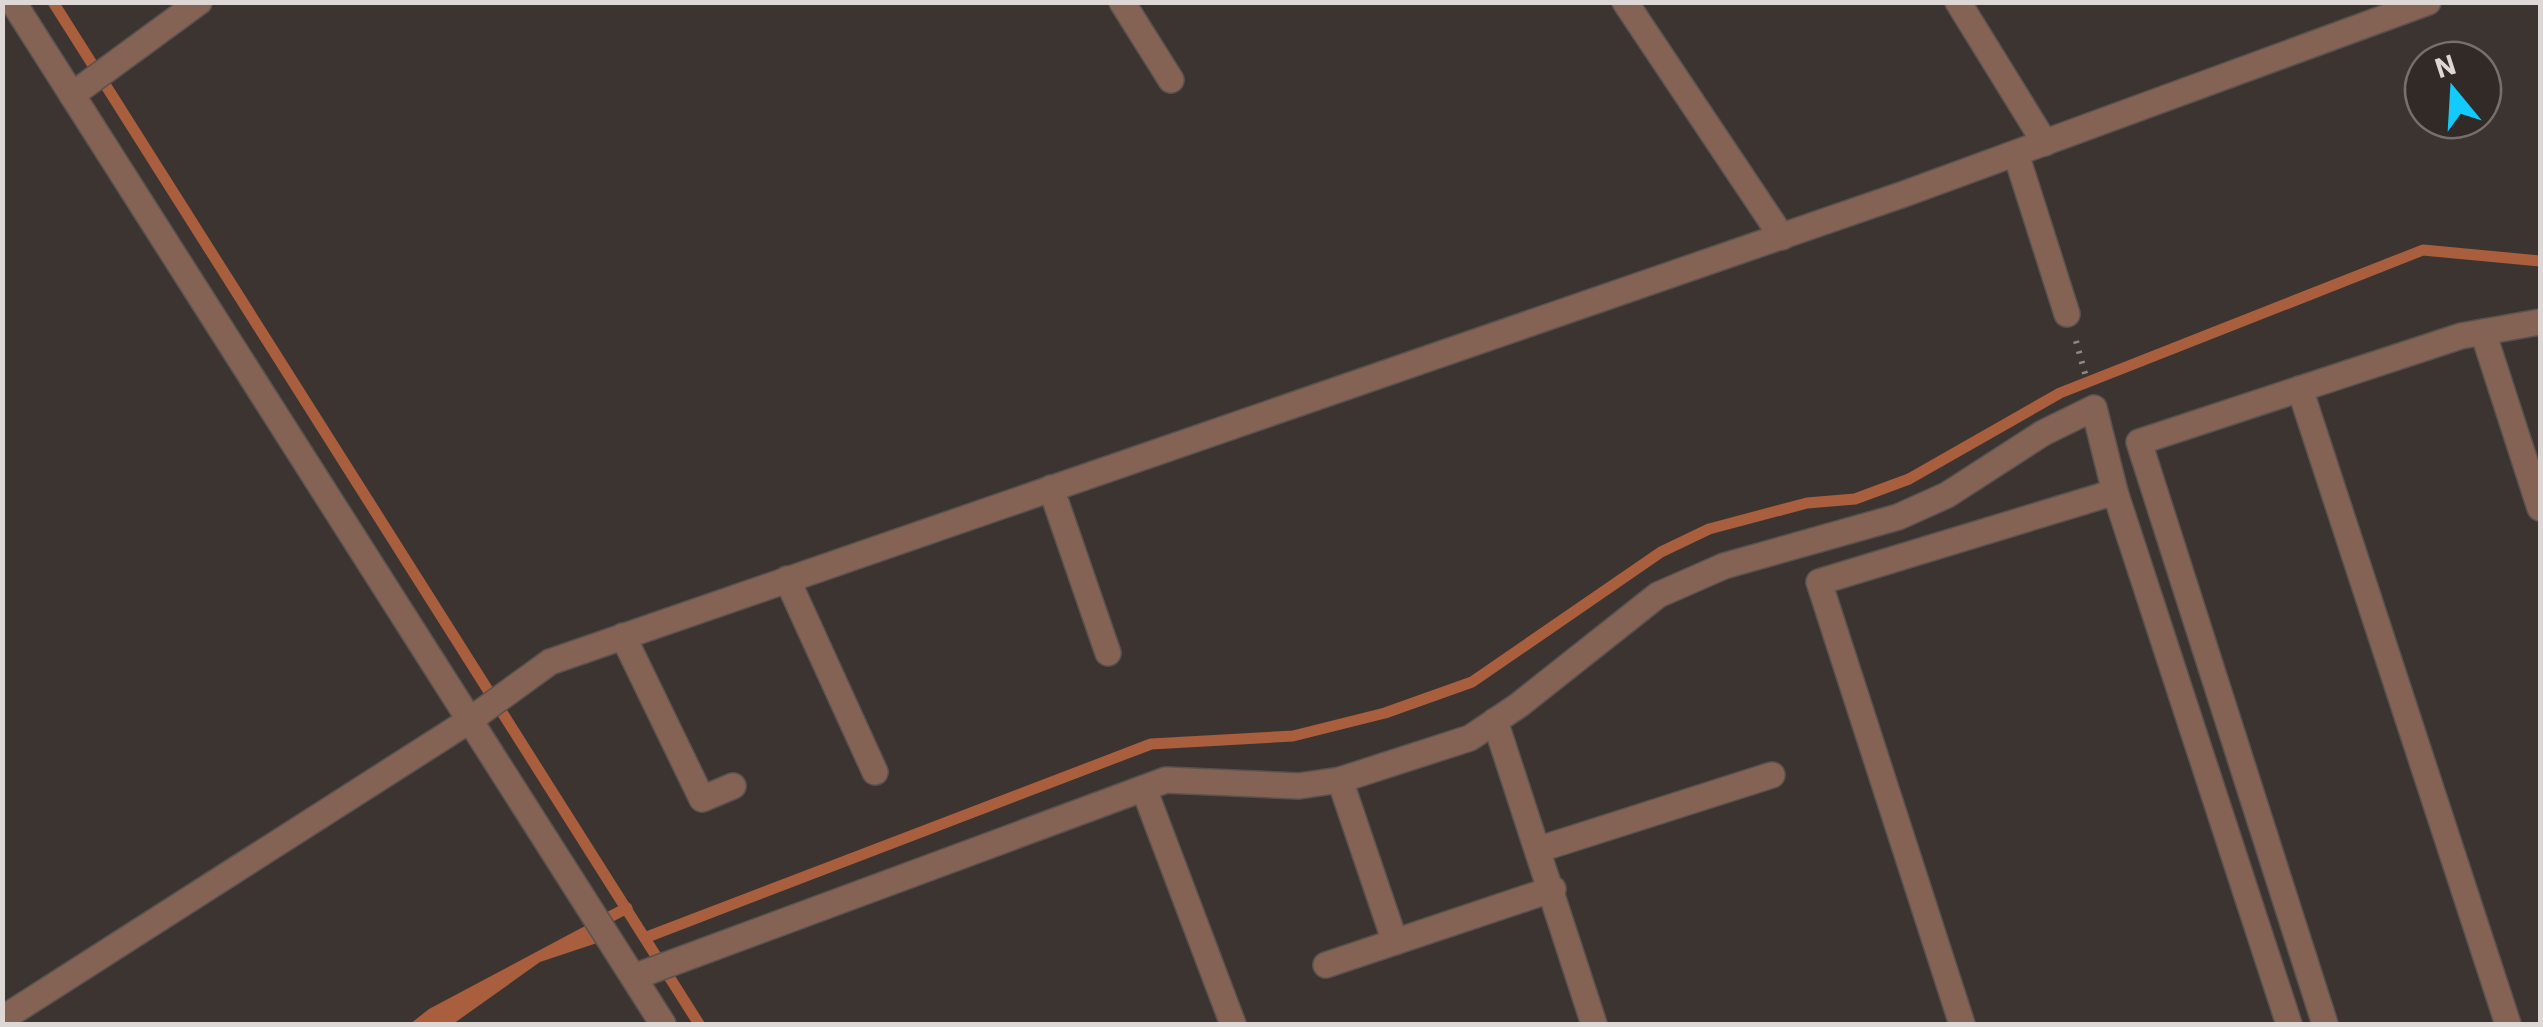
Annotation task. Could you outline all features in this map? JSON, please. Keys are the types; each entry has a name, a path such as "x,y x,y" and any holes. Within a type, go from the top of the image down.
{"street":[{"path":"13,2 664,1024"},
{"path":"72,95 199,2"},
{"path":"1122,2 1171,80"},
{"path":"1625,2 1782,236"},
{"path":"1958,2 2045,143"},
{"path":"2,1019 470,720 550,662 2016,154 2365,13 2428,2"},
{"path":"2016,154 2067,314"},
{"path":"2325,1024 2139,442 2483,332 2540,322"},
{"path":"2483,332 2540,508"},
{"path":"2300,388 2508,1024"},
{"path":"634,977 1166,780 1299,786 1340,780 1470,738 1658,595 1724,566 1898,517 1947,495 2042,432 2094,408 2115,492 2288,1024"},
{"path":"1051,488 1108,652"},
{"path":"1962,1024 1819,582 2115,492"},
{"path":"2140,569 2176,558"},
{"path":"787,579 874,772"},
{"path":"623,636 702,799 734,786"},
{"path":"1495,721 1540,849 1594,1024"},
{"path":"1540,849 1772,775"},
{"path":"1340,780 1395,942"},
{"path":"1144,789 1232,1024"},
{"path":"2225,828 2259,818"},
{"path":"1326,965 1553,890"},
{"path":"2256,923 2289,912"},
{"path":"2278,992 2311,981"}],"shaded area":[{"path":"585,926 597,943 540,962 453,1024 410,1024 429,1009"}],"waterway":[{"path":"53,2 699,1024"},
{"path":"647,937 1151,744 1293,736 1385,713 1472,682 1661,552 1709,529 1807,503 1855,499 1909,479 2060,393 2423,250 2540,261"},
{"path":"596,924 627,908"}]}
